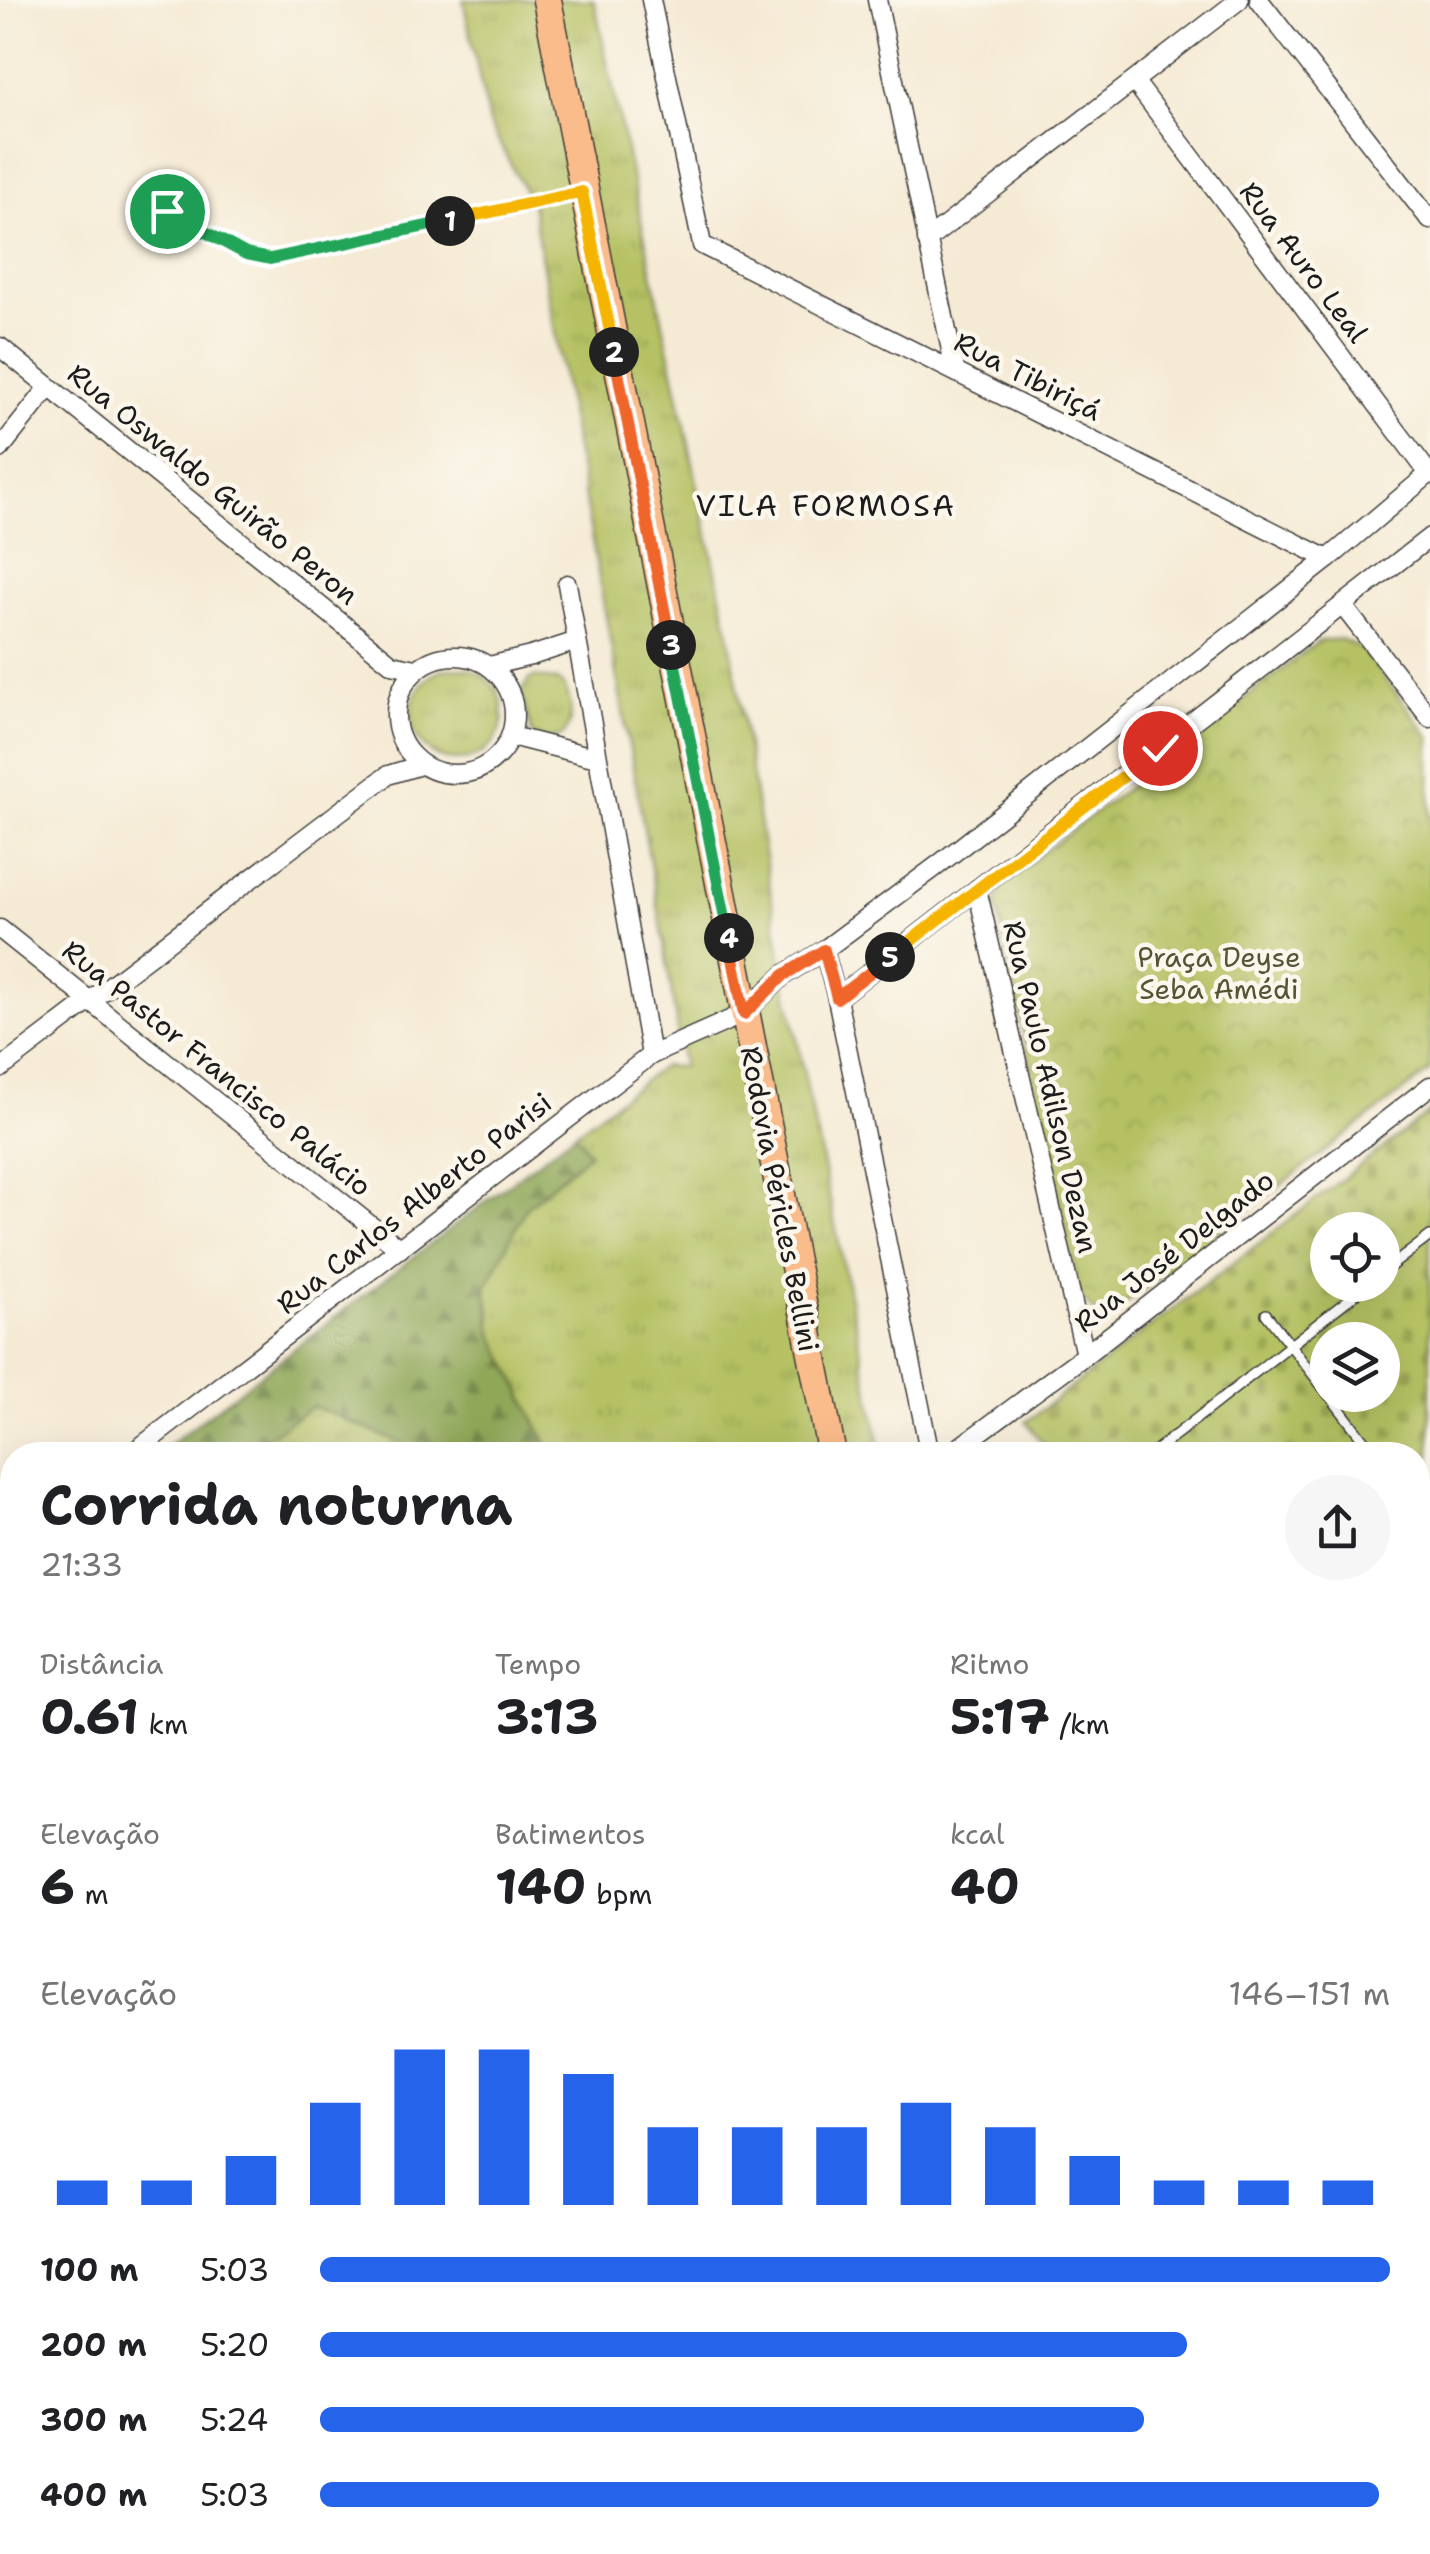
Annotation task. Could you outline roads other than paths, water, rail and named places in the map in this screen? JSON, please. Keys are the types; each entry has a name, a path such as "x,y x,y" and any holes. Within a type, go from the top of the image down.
{"main road":[{"name":"Rodovia Péricles Bellini","path":"547,0 829,1442"}],"street":[{"name":"Rua Tibiriçá","path":"651,0 702,245 1328,558"},
{"path":"878,0 955,370"},
{"path":"926,240 1239,0"},
{"path":"1260,0 1430,220"},
{"name":"Rua Auro Leal","path":"1135,82 1430,474"},
{"name":"Rua Oswaldo Guirão Peron","path":"0,347 392,664 416,670"},
{"path":"0,448 49,388"},
{"path":"744,1014 784,975 938,866 1430,474"},
{"path":"837,998 1430,537"},
{"path":"567,584 651,1054"},
{"path":"1343,606 1430,718"},
{"path":"489,666 577,640"},
{"path":"465,656 489,666 503,679 512,697 511,736 500,754 483,768 462,774 441,774 421,765 402,744 394,717 401,689 416,670 439,658 465,656"},
{"path":"392,664 401,689"},
{"path":"511,736 597,758"},
{"path":"388,775 402,744"},
{"path":"0,1069 388,775 421,765"},
{"name":"Rua Paulo Adilson Dezan","path":"977,889 1085,1356"},
{"name":"Rua Pastor Francisco Palácio","path":"0,930 400,1248"},
{"path":"824,950 927,1442"},
{"name":"Rua Carlos Alberto Parisi","path":"147,1442 651,1054 744,1014"},
{"name":"Rua José Delgado","path":"967,1442 1085,1356 1430,1086"}],"lane":[{"path":"167,211 246,254 270,259 582,192"},
{"path":"1400,1259 1430,1236"},
{"path":"1167,1442 1345,1302"},
{"path":"1266,1314 1310,1371"},
{"path":"1342,1412 1365,1442"}],"district":[{"name":"VILA FORMOSA","path":"826,506"}],"park label":[{"name":"Praça Deyse Seba Amédi","path":"1219,973"}]}
